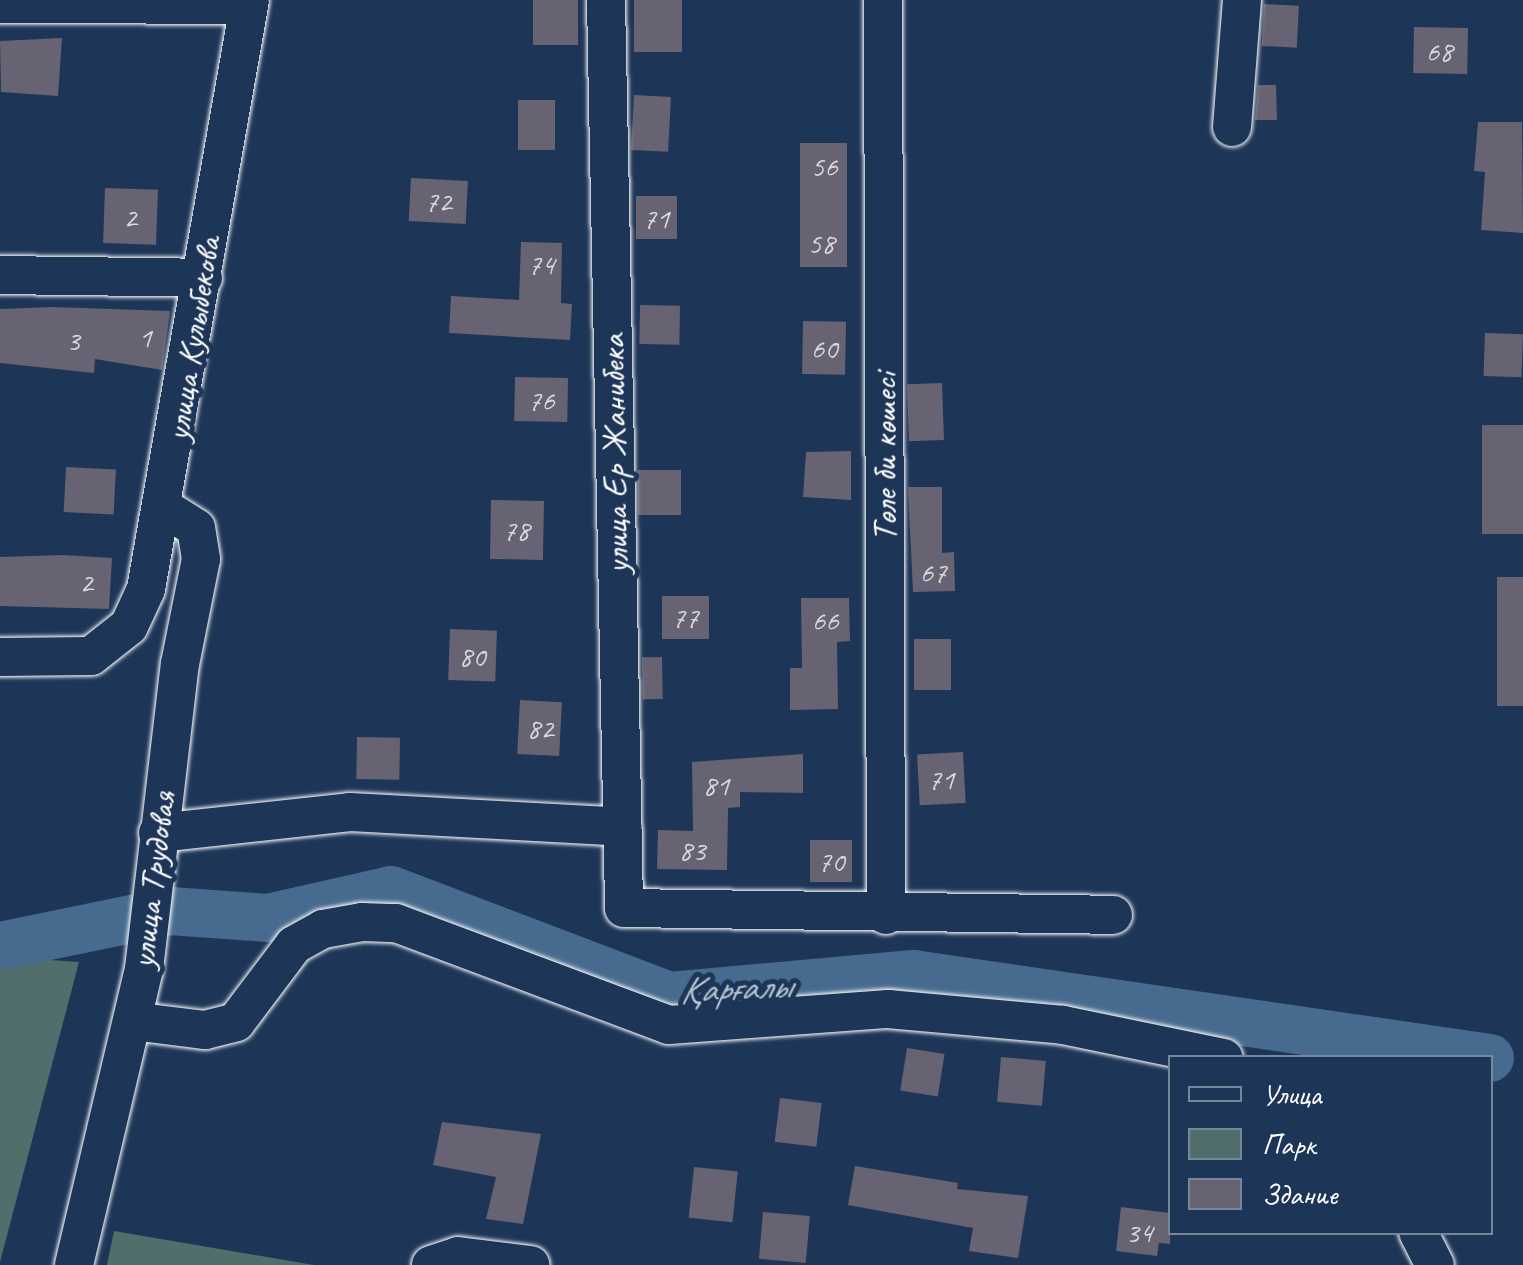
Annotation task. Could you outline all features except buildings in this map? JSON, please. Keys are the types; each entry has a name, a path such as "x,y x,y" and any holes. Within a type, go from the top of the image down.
{"street":[{"name":"улица Ер Жанибека","path":"606,0 624,908 886,914"},
{"name":"Төле би көшесі","path":"883,0 886,914"},
{"path":"1232,127 1242,0"},
{"path":"0,4 250,2"},
{"name":"улица Кулыбекова","path":"0,656 90,656 130,626 146,589 165,509 250,2"},
{"path":"0,275 203,278"},
{"name":"улица Трудовая","path":"74,1265 144,969 158,833 200,559 196,528 165,509"},
{"path":"158,833 350,812 622,827"},
{"path":"886,914 1113,915"},
{"path":"132,1021 205,1030 236,1022 294,945 322,929 379,922 669,1026 888,1009 1064,1025 1209,1055"},
{"path":"1420,1235 1435,1265"},
{"path":"433,1263 458,1256 530,1265"}],"green space":[{"path":"0,962 79,962 0,1262"},
{"path":"114,1231 314,1265 107,1265"}],"waterway":[{"name":"Қарғалы","path":"0,946 170,911 268,918 391,890 670,996 913,974 1469,1055"}]}
